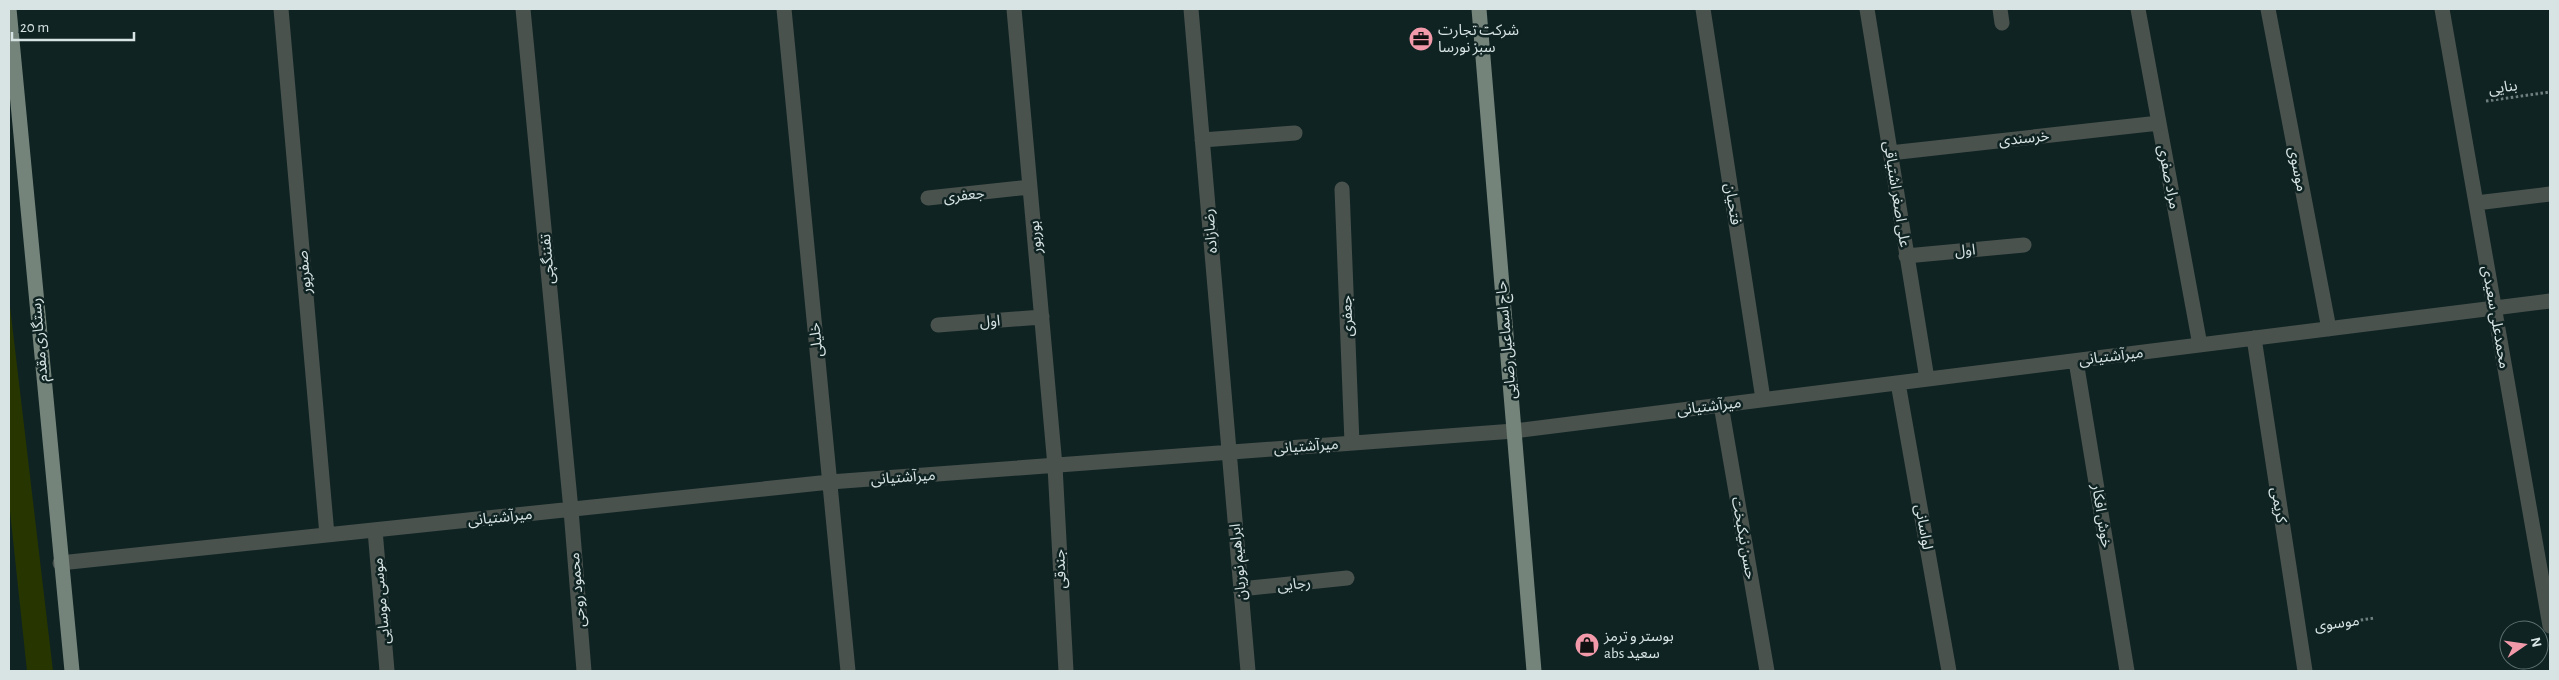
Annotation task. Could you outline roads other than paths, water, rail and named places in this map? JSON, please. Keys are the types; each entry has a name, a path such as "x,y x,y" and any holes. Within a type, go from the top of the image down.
{"main road":[{"name":"رستگاری مقدم","path":"9,9 60,563 72,671"},
{"name":"حاج اسماعیل رضایی","path":"1479,9 1534,671"}],"street":[{"name":"صفرپور","path":"281,9 327,535"},
{"name":"تفننگچی","path":"522,9 570,510"},
{"name":"خلیلی","path":"784,9 848,671"},
{"name":"بوربور","path":"1014,9 1055,466"},
{"name":"رضازاده","path":"1191,9 1229,452"},
{"name":"فتحیان","path":"1704,9 1762,399"},
{"name":"علی اصغر اشتیاقی","path":"1867,9 1927,379"},
{"name":"مراد صفری","path":"2138,9 2200,345"},
{"name":"موسوی","path":"2268,9 2329,329"},
{"name":"محمدعلی سعیدی","path":"2442,9 2550,626"},
{"name":"خرسندی","path":"1890,153 2159,123"},
{"path":"1202,140 1295,132"},
{"name":"جعفری","path":"928,198 1030,187"},
{"name":"جعفری","path":"1342,189 1352,443"},
{"path":"2476,203 2550,194"},
{"name":"اول","path":"1906,256 2024,244"},
{"name":"میرآشتیانی","path":"60,563 830,482 1514,431 2550,301"},
{"name":"اول","path":"938,325 1042,317"},
{"name":"کریمی","path":"2254,338 2305,671"},
{"name":"خوش افکار","path":"2076,360 2127,671"},
{"name":"لواسانی","path":"1898,383 1949,671"},
{"name":"حسن نیکبخت","path":"1721,405 1767,671"},
{"name":"ابراهیم نوریان","path":"1229,452 1248,671"},
{"name":"جندقی","path":"1055,466 1066,671"},
{"name":"محمود روحی","path":"570,510 584,671"},
{"name":"موسی موسایی","path":"375,530 386,671"},
{"name":"رجایی","path":"1240,589 1347,578"}],"place":[{"name":"شرکت تجارت سبز نورسا","path":"1421,39"},
{"name":"بوستر و ترمز abs سعید","path":"1587,645"}]}
